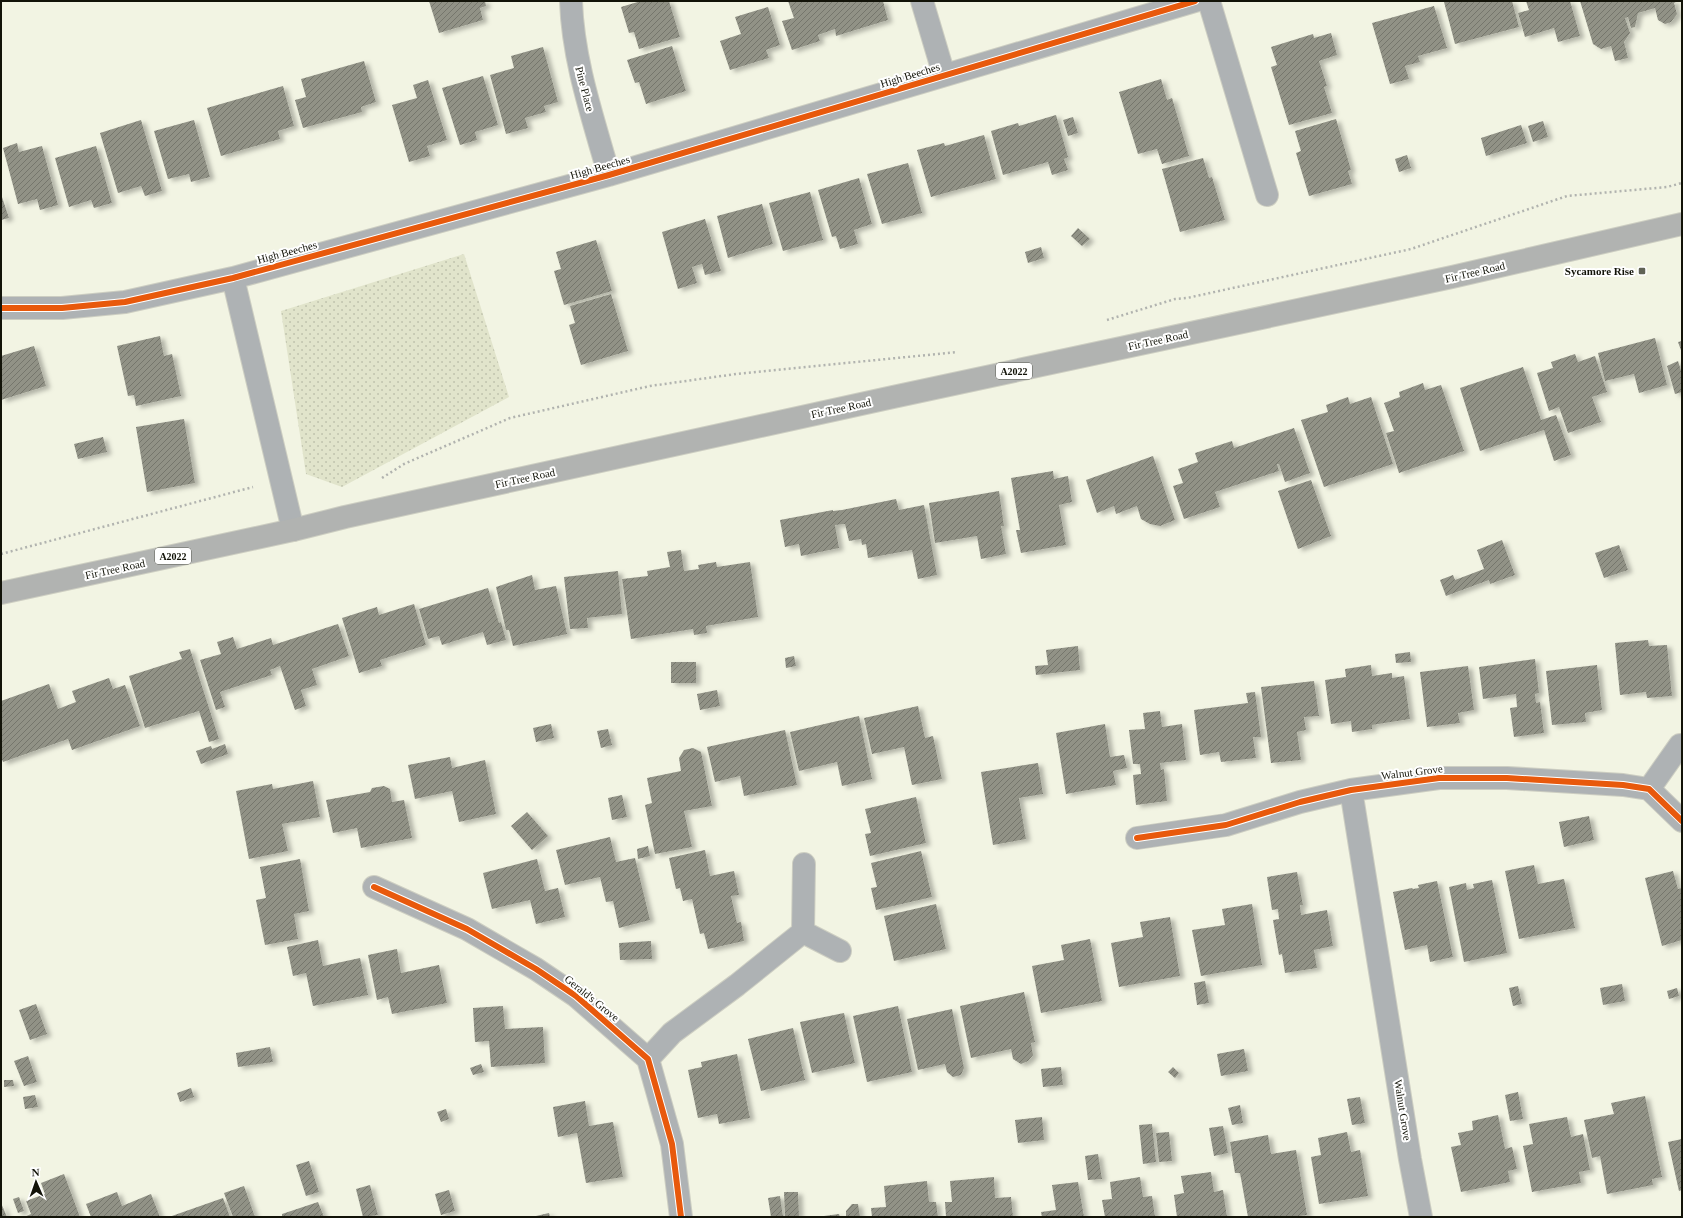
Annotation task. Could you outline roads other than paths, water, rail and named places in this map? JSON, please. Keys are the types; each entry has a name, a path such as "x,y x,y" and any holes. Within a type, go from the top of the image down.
{"main road":[{"name":"Fir Tree Road","path":"1,593 293,530 345,517 893,396 1444,279 1682,224"}],"street":[{"name":"Pine Place","path":"571,1 576,54 609,175"},
{"path":"922,1 944,75"},
{"name":"High Beeches","path":"1,308 62,308 125,302 233,278 609,175 1195,1"},
{"path":"1209,1 1267,194"},
{"path":"233,278 293,530"},
{"path":"1680,745 1649,789 1682,821"},
{"name":"Walnut Grove","path":"1137,838 1226,825 1300,802 1351,790 1446,778 1507,778 1623,785 1649,789"},
{"name":"Walnut Grove","path":"1351,790 1421,1217"},
{"path":"803,932 804,864"},
{"name":"Gerald's Grove","path":"374,888 467,929 536,969 576,996 648,1059"},
{"path":"803,932 840,951"},
{"path":"681,1217 672,1144 648,1059 672,1033 737,985 803,932"}],"place":[{"name":"Sycamore Rise","path":"1642,271"}]}
